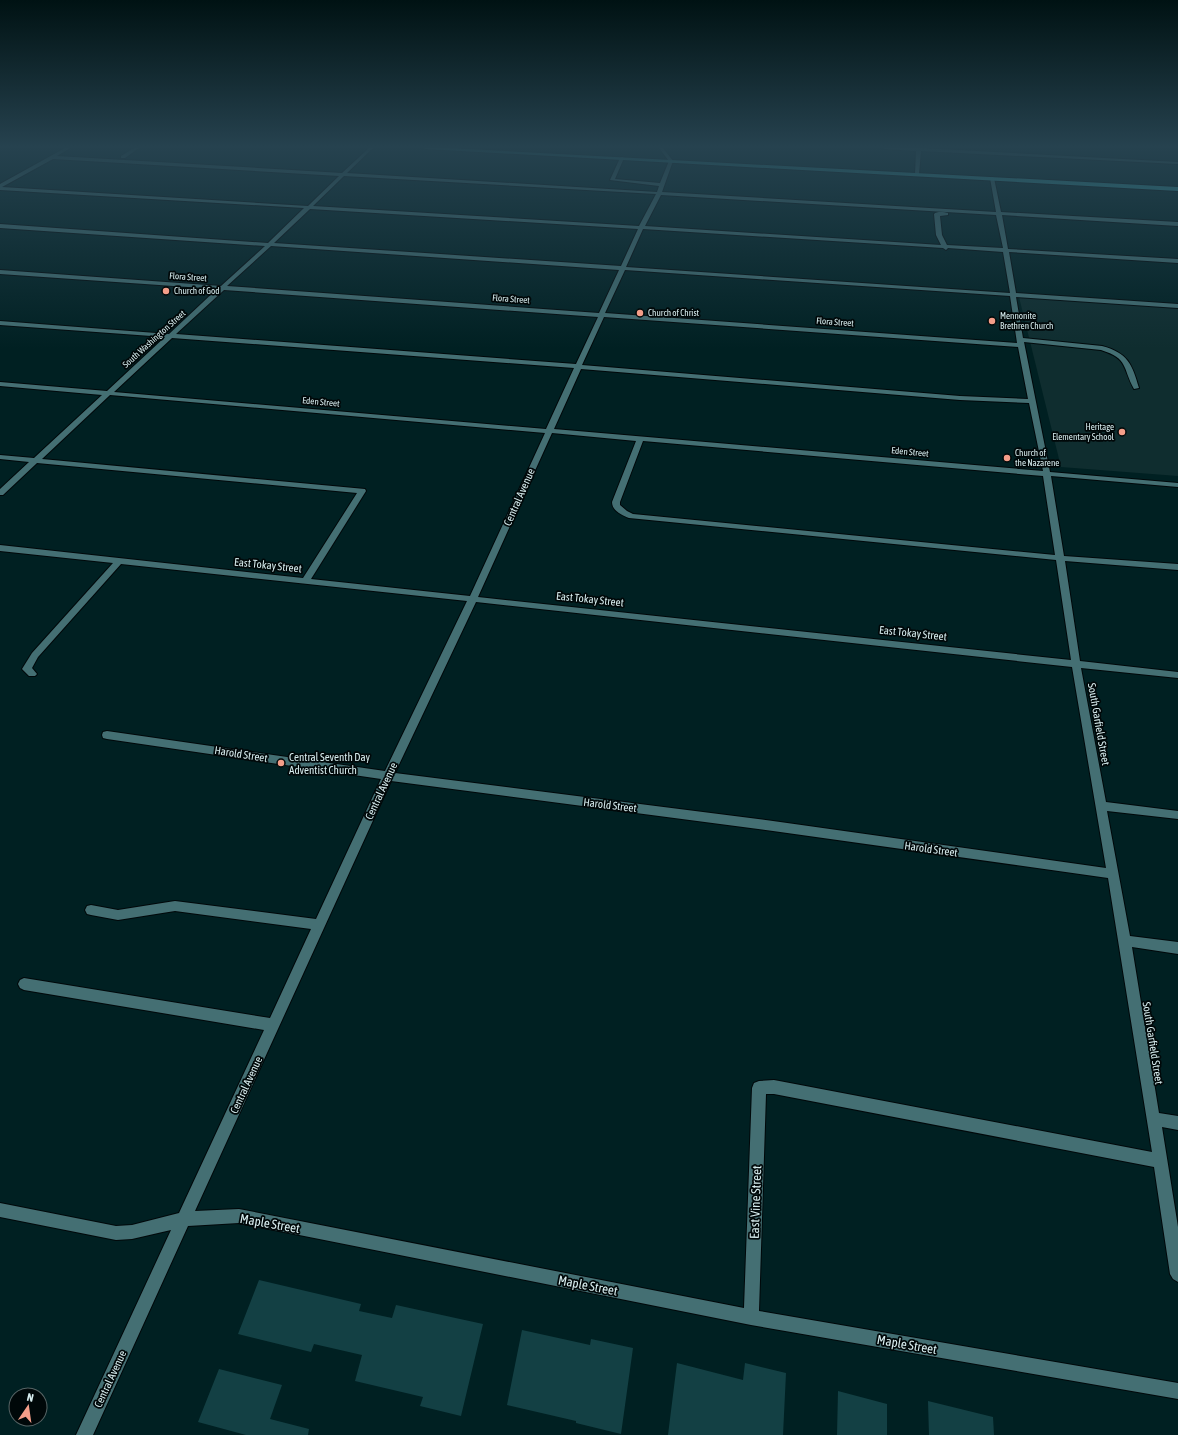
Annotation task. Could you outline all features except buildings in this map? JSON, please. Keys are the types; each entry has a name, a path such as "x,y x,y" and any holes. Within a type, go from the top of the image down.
{"street":[{"name":"South Washington Street","path":"0,493 301,215"},
{"path":"425,215 1178,262"},
{"name":"Central Avenue","path":"84,1435 185,1219 388,776 473,599 647,215"},
{"path":"937,215 939,235 946,248"},
{"path":"952,215 982,217"},
{"name":"South Garfield Street","path":"999,215 1021,342 1047,474 1076,664 1125,941 1178,1274"},
{"path":"1031,215 1178,224"},
{"path":"0,226 1178,306"},
{"name":"Flora Street","path":"0,272 222,289 1102,348 1121,355 1127,362 1136,388"},
{"path":"0,323 94,329 169,337 356,349 960,398 1032,401"},
{"name":"Eden Street","path":"0,384 1178,485"},
{"path":"640,439 616,502 616,506 624,513 632,516 1059,558 1178,567"},
{"path":"0,457 362,491 305,581"},
{"name":"East Tokay Street","path":"0,548 1178,675"},
{"path":"32,674 27,669 35,655 119,561"},
{"name":"Harold Street","path":"107,735 388,776 773,826 1113,874"},
{"path":"1102,806 1178,815"},
{"path":"91,910 118,915 175,906 320,925"},
{"path":"1125,941 1178,948"},
{"path":"24,984 274,1025"},
{"name":"East Vine Street","path":"751,1317 759,1088 774,1087 1160,1161"},
{"path":"1153,1119 1178,1123"},
{"name":"Maple Street","path":"0,1210 116,1233 132,1232 185,1219 239,1216 751,1317 1178,1391"}],"shaded area":[{"path":"1019,297 1178,307 1178,476 1061,467"}],"place":[{"name":"Church of God","path":"166,291"},
{"name":"Church of Christ","path":"640,313"},
{"name":"Mennonite Brethren Church","path":"992,321"},
{"name":"Heritage Elementary School","path":"1122,432"},
{"name":"Church of the Nazarene","path":"1007,458"},
{"name":"Central Seventh Day Adventist Church","path":"281,763"}]}
